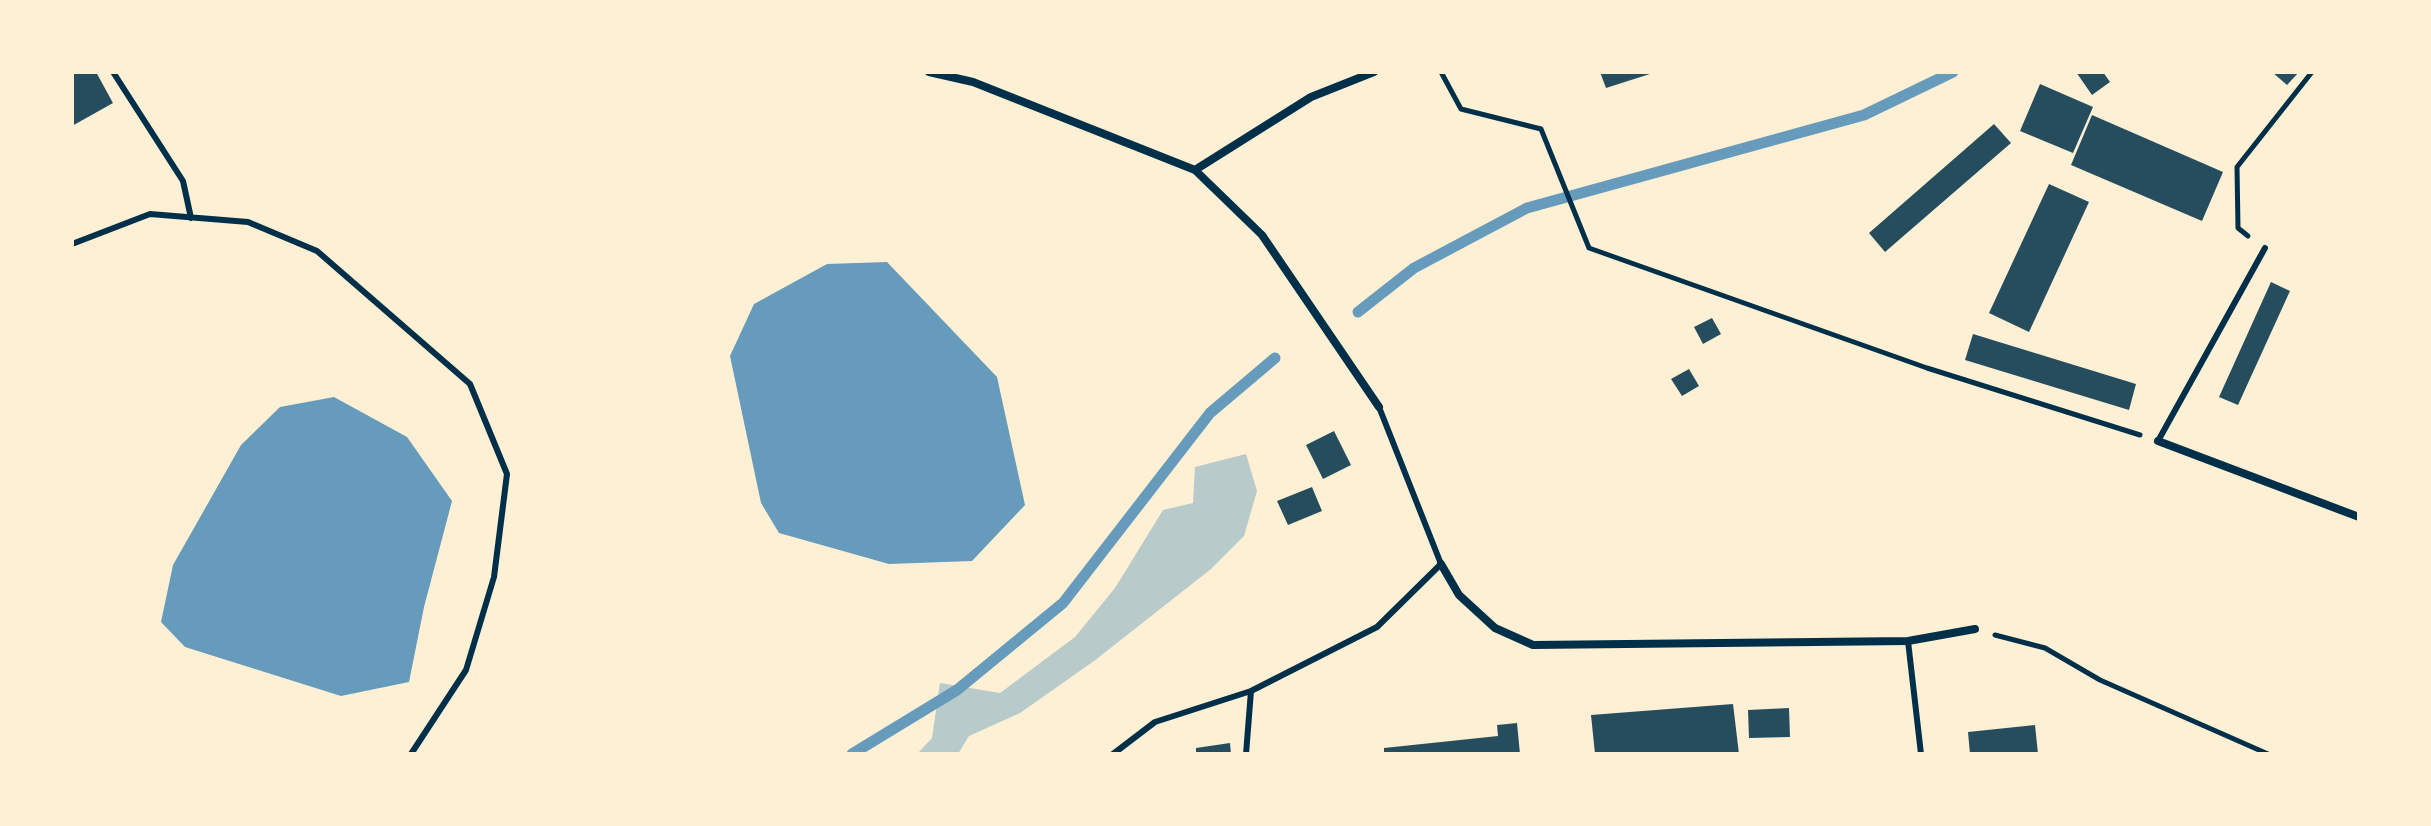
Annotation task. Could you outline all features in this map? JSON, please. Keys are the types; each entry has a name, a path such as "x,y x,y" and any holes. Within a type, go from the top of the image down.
{"street":[{"path":"929,72 973,82 1195,170 1262,235 1379,407"},
{"path":"1195,170 1311,97 1374,72"},
{"path":"2158,441 2359,517"},
{"path":"1441,564 1459,595 1495,628 1533,645 1908,641 1975,629"}],"lane":[{"path":"113,72 183,181 191,218"},
{"path":"72,244 150,214 248,222 317,251 470,384 507,474 494,577 466,670 411,754"},
{"path":"2158,441 2265,248"},
{"path":"1113,754 1155,722 1251,691 1377,627 1441,564 1379,407"},
{"path":"1908,641 1921,754"},
{"path":"1246,754 1251,691"}],"path":[{"path":"1441,72 1461,109 1541,129 1589,248 1927,368 2158,441"},
{"path":"2265,248 2238,228 2237,167 2312,72"},
{"path":"1975,629 2045,648 2100,680 2268,754"}],"shaded area":[{"path":"1246,454 1257,491 1244,536 1211,569 1094,661 1020,713 969,736 958,754 917,754 932,738 940,683 1000,693 1075,637 1115,588 1163,510 1193,503 1195,467"}],"water":[{"path":"887,262 997,377 1025,505 972,561 889,564 779,533 761,503 730,356 754,304 827,264"},
{"path":"334,397 407,437 452,501 424,607 409,682 341,696 185,647 161,622 173,565 241,445 280,407"}],"building":[{"path":"72,72 96,72 113,103 72,126"},
{"path":"1600,72 1653,72 1653,73 1606,88"},
{"path":"2076,72 2103,72 2110,82 2092,95"},
{"path":"2272,72 2299,72 2287,85"},
{"path":"2040,84 2093,107 2073,153 2020,131"},
{"path":"2092,115 2223,172 2202,221 2071,165"},
{"path":"1994,124 2011,143 1885,252 1869,233"},
{"path":"2049,184 2089,202 2029,332 1989,313"},
{"path":"2271,282 2290,291 2238,405 2219,397"},
{"path":"1712,318 1721,334 1703,344 1694,327"},
{"path":"1973,334 2136,384 2129,410 1965,360"},
{"path":"1689,369 1699,386 1682,396 1671,379"},
{"path":"1334,431 1351,465 1323,479 1306,445"},
{"path":"1312,487 1322,511 1288,525 1277,501"},
{"path":"1733,704 1739,754 1595,754 1591,715"},
{"path":"1789,708 1790,737 1749,738 1748,710"},
{"path":"1517,723 1520,754 1384,754 1384,748 1498,736 1497,725"},
{"path":"2035,725 2038,754 1970,754 1968,732"},
{"path":"1230,743 1231,754 1196,754 1196,748"}],"waterway":[{"path":"1358,312 1414,268 1527,208 1864,115 1953,72"},
{"path":"852,754 957,690 1063,603 1210,413 1275,358"}]}
